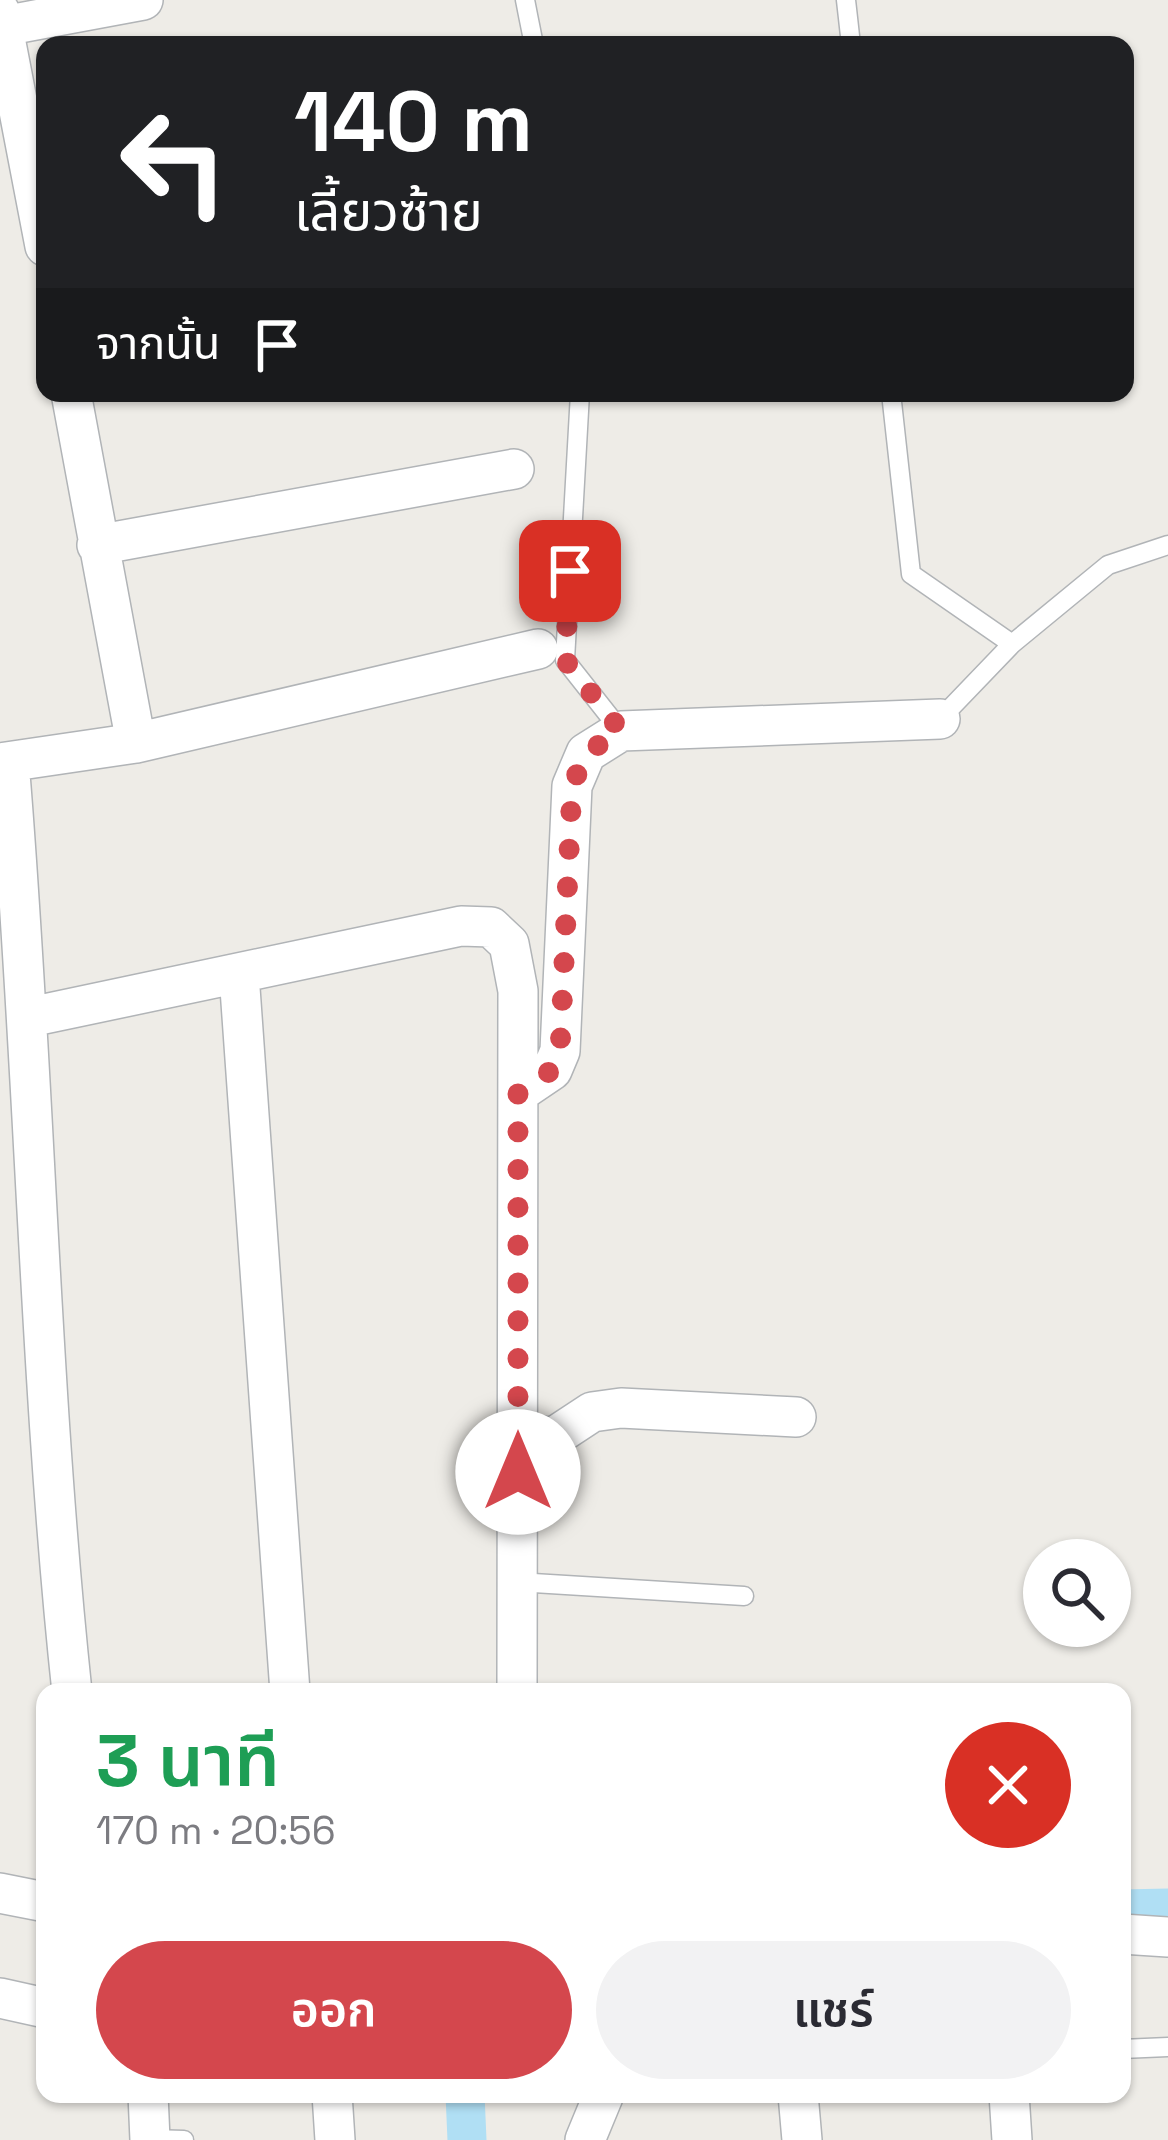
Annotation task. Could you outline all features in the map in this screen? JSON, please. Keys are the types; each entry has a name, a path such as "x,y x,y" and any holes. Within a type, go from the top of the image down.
{"street":[{"path":"36,179 2,19 143,0"},
{"path":"73,402 136,743"},
{"path":"97,545 514,470"},
{"path":"71,1683 56,1542 36,1226 30,1017 5,762 136,743 538,649"},
{"path":"518,1093 552,1070 560,1051 572,786 586,753 621,731 940,719"},
{"path":"30,1017 461,926 491,927 509,944 518,991 517,1683"},
{"path":"239,974 289,1683"},
{"path":"518,1435 554,1437 592,1412 621,1408 796,1418"},
{"path":"0,1893 36,1900"},
{"path":"1131,1935 1168,1937"},
{"path":"0,1998 36,2006"},
{"path":"148,2103 150,2139"},
{"path":"333,2103 335,2140"},
{"path":"585,2140 600,2103"},
{"path":"799,2103 802,2140"},
{"path":"1010,2103 1012,2140"}],"lane":[{"path":"525,0 532,36"},
{"path":"846,0 850,36"},
{"path":"579,402 565,660 621,731"},
{"path":"891,402 911,574 1012,644"},
{"path":"940,719 1012,644 1108,565 1168,545"},
{"path":"517,1582 744,1596"},
{"path":"1131,2049 1168,2047"},
{"path":"150,2139 184,2140"}],"waterway":[{"path":"1131,1909 1168,1908"},
{"path":"465,2103 467,2140"}],"route":[{"path":"518,1472 518,1093 552,1070 560,1051 572,786 586,753 621,731 565,660 570,571"}]}
